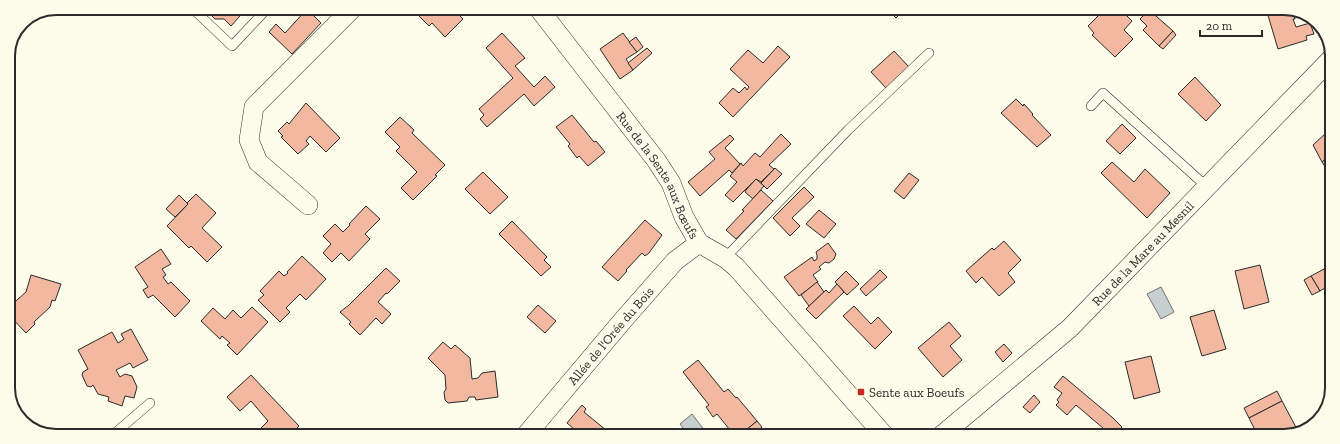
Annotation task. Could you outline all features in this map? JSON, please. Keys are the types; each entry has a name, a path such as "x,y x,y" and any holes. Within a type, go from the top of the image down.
{"street":[{"path":"308,205 258,162 249,140 254,107 346,15"},
{"name":"Rue de la Sente aux Bœufs","path":"544,15 656,160 671,184 684,216 698,243 725,258 736,267 879,429"},
{"name":"Rue de la Mare au Mesnil","path":"949,429 1070,328 1325,65"},
{"name":"Allée de l'Orée du Bois","path":"531,429 675,261 698,243"}],"lane":[{"path":"199,15 232,46 261,15"},
{"path":"725,258 848,130 929,53"},
{"path":"1091,106 1103,94 1207,187"},
{"path":"120,429 150,403"}],"shaded area":[{"path":"1161,287 1174,312 1161,319 1147,294"},
{"path":"692,414 703,429 684,429 680,424"}],"building":[{"path":"211,15 241,15 231,26 224,19 215,19"},
{"path":"302,15 313,15 321,23 292,54 269,32 276,24 285,33"},
{"path":"418,15 459,15 463,19 445,37 432,23 429,26"},
{"path":"1099,15 1126,15 1132,21 1124,30 1133,39 1115,57 1092,35 1094,33 1088,26"},
{"path":"1144,15 1154,15 1173,31 1159,46 1143,30 1147,26 1140,19"},
{"path":"1268,15 1294,16 1295,19 1293,19 1296,27 1308,24 1311,25 1314,34 1306,36 1307,40 1278,49"},
{"path":"1173,31 1176,35 1163,49 1159,46"},
{"path":"502,33 525,58 515,66 534,87 545,76 555,87 534,106 524,94 487,127 480,119 484,115 479,109 513,78 486,48"},
{"path":"623,33 637,52 626,59 633,70 620,79 600,49"},
{"path":"636,37 643,47 637,52 629,42"},
{"path":"778,46 790,57 733,117 719,103 733,88 739,93 745,87 747,90 749,87 730,69 748,50 763,63"},
{"path":"647,48 652,53 633,70 628,63"},
{"path":"894,51 909,67 887,89 871,72"},
{"path":"1195,77 1221,105 1206,121 1178,94"},
{"path":"1016,99 1023,106 1024,104 1051,135 1037,147 1001,113"},
{"path":"306,103 340,138 326,152 310,136 306,141 309,144 298,154 281,137 283,136 278,131 287,122 289,124"},
{"path":"572,115 594,142 596,141 605,152 588,166 579,156 577,158 568,146 570,144 556,127"},
{"path":"400,117 414,130 412,133 445,165 435,175 437,176 413,200 401,188 417,172 396,151 400,147 385,132"},
{"path":"1122,124 1136,138 1120,154 1106,141"},
{"path":"781,134 791,144 769,165 774,169 761,182 756,179 733,202 725,195 737,182 730,176 741,163 743,166 755,153 760,157"},
{"path":"1325,134 1325,159 1322,162 1313,145"},
{"path":"730,135 734,139 725,148 740,164 732,173 729,170 700,196 688,182 715,159 709,152"},
{"path":"1325,159 1325,167 1322,162"},
{"path":"1112,162 1134,182 1145,169 1170,193 1147,218 1101,173"},
{"path":"775,168 782,174 767,189 761,183"},
{"path":"483,172 508,197 490,214 465,189"},
{"path":"909,173 919,180 904,199 894,191"},
{"path":"756,179 764,186 753,199 745,192"},
{"path":"804,187 814,197 792,218 800,226 790,236 773,218"},
{"path":"761,190 773,201 736,239 726,230"},
{"path":"196,194 216,213 202,228 222,247 207,262 191,246 189,248 167,226"},
{"path":"179,195 188,204 175,217 166,209"},
{"path":"366,206 380,219 365,234 370,239 349,261 341,253 332,262 323,253 331,244 323,236 335,224 343,232"},
{"path":"819,210 836,224 824,238 806,224"},
{"path":"645,220 662,235 649,253 645,256 642,253 618,281 602,267"},
{"path":"512,221 547,257 544,260 551,267 541,276 499,234"},
{"path":"1004,241 1021,260 1008,273 1015,282 999,296 982,277 976,283 966,271 992,248 994,250"},
{"path":"828,243 836,254 834,259 829,263 825,262 819,267 821,269 813,275 818,282 799,296 784,277 812,257 814,261 817,259 816,252"},
{"path":"161,249 171,264 162,269 166,275 163,277 168,284 171,282 190,301 175,317 153,295 148,298 143,290 148,287 135,267"},
{"path":"302,256 326,279 306,300 300,294 286,308 290,312 280,322 258,300 264,295 260,291 279,271 284,276 288,273 287,272"},
{"path":"1260,265 1269,302 1244,309 1235,271"},
{"path":"386,268 400,281 378,302 391,314 382,324 376,318 360,335 349,324 351,322 340,312"},
{"path":"1324,269 1325,288 1320,291 1311,276"},
{"path":"880,270 887,277 866,296 860,289"},
{"path":"846,271 859,284 847,295 835,282"},
{"path":"31,275 61,284 55,301 52,300 50,307 34,322 35,324 26,333 15,321 15,302 26,292"},
{"path":"1311,276 1320,291 1312,295 1304,280"},
{"path":"817,282 824,292 809,306 801,295"},
{"path":"837,284 844,292 816,319 806,309 826,290 829,293"},
{"path":"538,305 556,321 545,333 527,317"},
{"path":"854,306 871,324 878,317 892,332 875,349 843,316"},
{"path":"252,307 268,322 237,355 227,345 230,343 222,336 220,339 201,321 213,308 225,319 233,310 241,318"},
{"path":"1214,310 1226,349 1202,356 1190,317"},
{"path":"949,322 961,336 950,346 962,360 943,377 918,348"},
{"path":"131,329 148,360 133,368 130,363 116,370 120,377 125,374 132,376 137,387 134,398 125,396 122,406 108,401 109,397 98,394 93,385 91,387 87,386 82,375 83,372 88,369 78,350 112,332 118,343 124,339 121,334"},
{"path":"443,342 451,349 455,345 470,358 472,379 478,378 482,373 495,371 498,397 476,400 475,397 469,397 467,401 448,403 445,400 445,375 428,358"},
{"path":"1004,344 1012,353 1003,362 995,352"},
{"path":"1151,356 1160,392 1134,399 1125,362"},
{"path":"698,360 724,392 728,389 736,398 737,397 757,421 747,429 729,429 717,414 713,417 706,407 709,405 683,372"},
{"path":"251,375 299,426 296,429 260,429 268,421 251,401 240,411 227,397"},
{"path":"1063,376 1122,427 1120,429 1104,429 1076,405 1067,415 1056,405 1059,402 1057,400 1062,393 1054,387"},
{"path":"1277,391 1282,401 1249,418 1244,408"},
{"path":"1034,395 1040,402 1030,413 1023,407"},
{"path":"1282,401 1296,427 1284,429 1254,429 1249,418"},
{"path":"582,405 586,409 584,412 605,429 574,429 567,423"},
{"path":"757,421 762,427 760,429 747,429"}],"place":[{"name":"Sente aux Boeufs","path":"861,392"}]}
